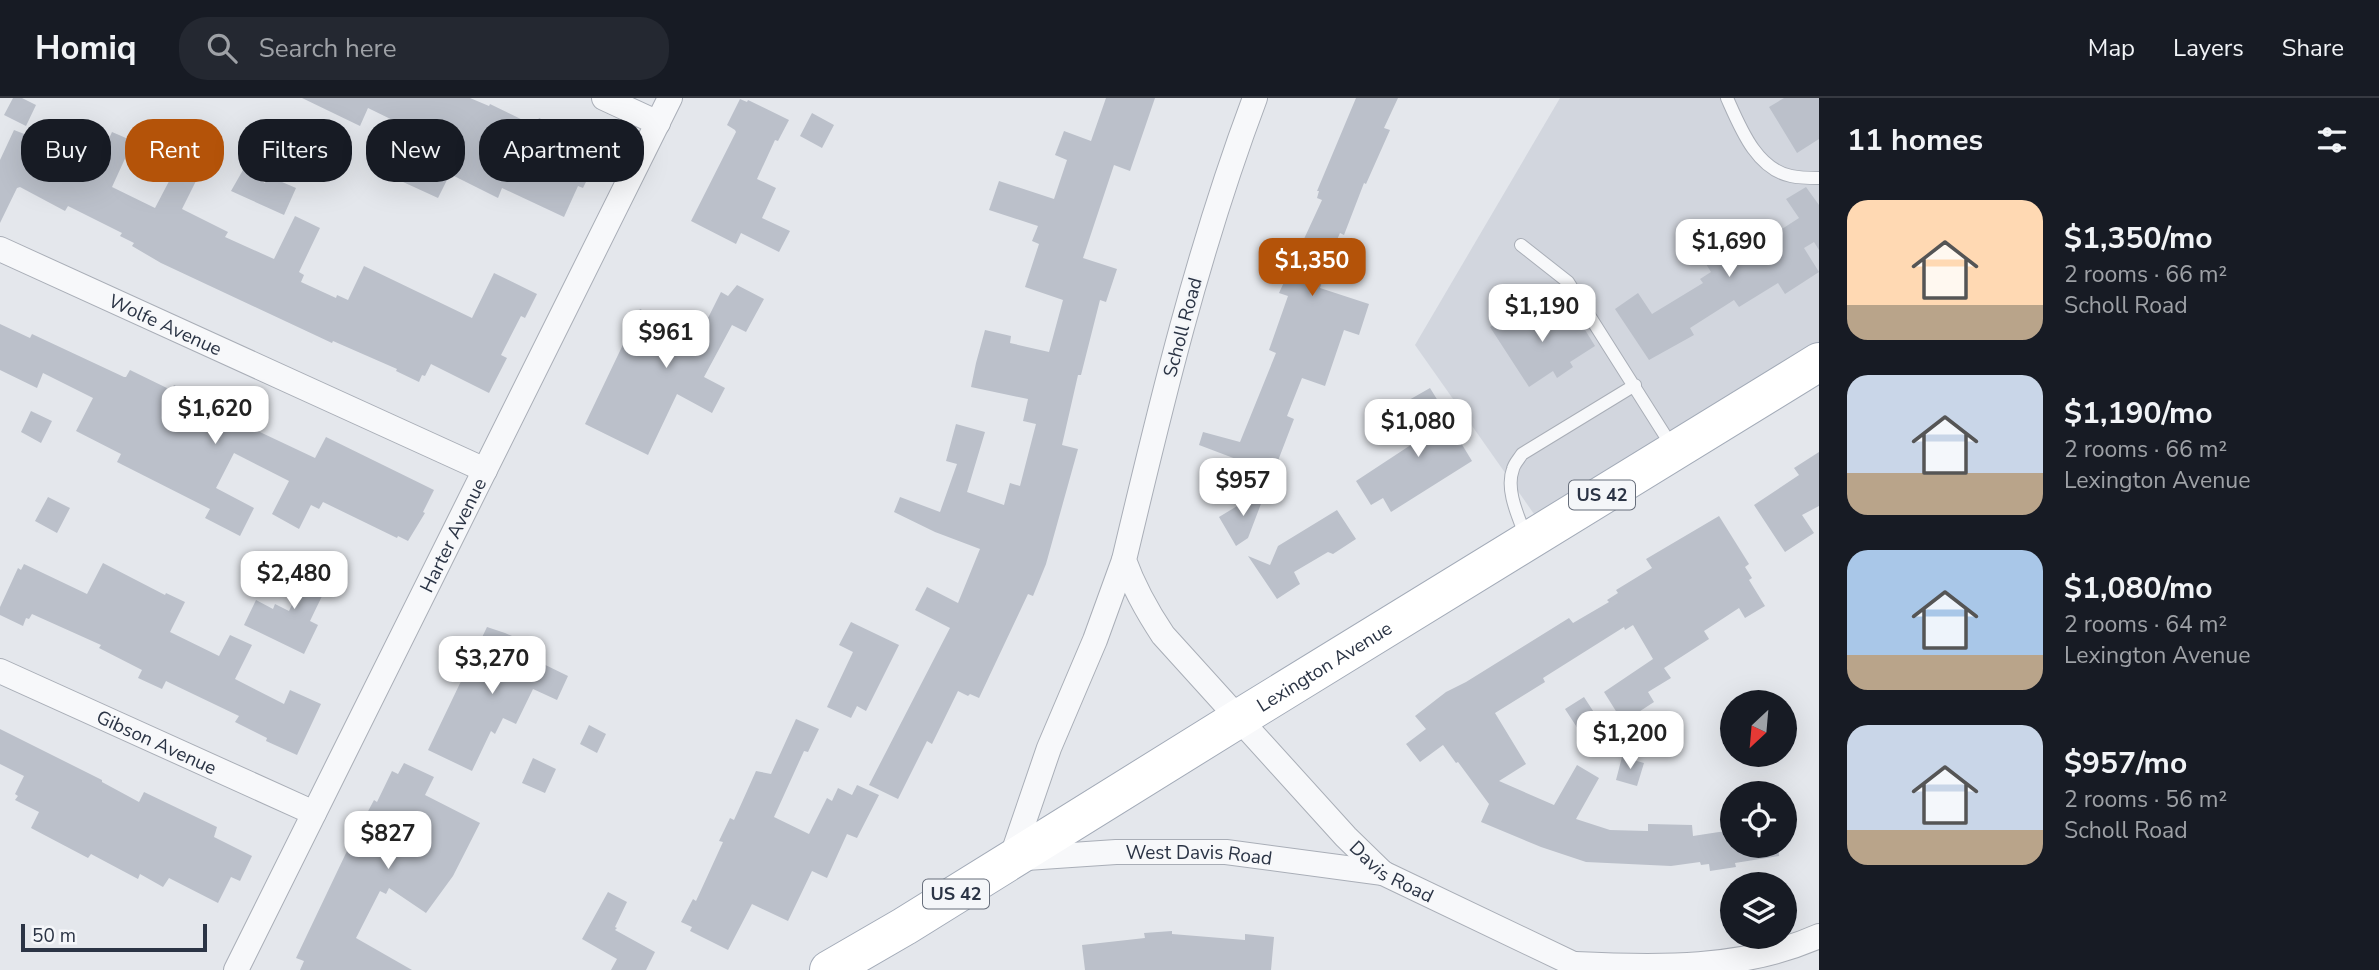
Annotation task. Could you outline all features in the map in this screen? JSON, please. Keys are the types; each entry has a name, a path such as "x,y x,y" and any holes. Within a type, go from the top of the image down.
{"main road":[{"name":"Lexington Avenue","path":"829,970 905,926 1819,362"}],"street":[{"path":"604,98 658,123"},
{"name":"Harter Avenue","path":"236,970 670,98"},
{"name":"Scholl Road","path":"1011,859 1049,748 1095,640 1124,560 1190,294 1213,217 1255,98"},
{"name":"Wolfe Avenue","path":"0,249 485,470"},
{"path":"1124,560 1145,609 1163,635 1238,719"},
{"name":"Gibson Avenue","path":"0,671 314,813"},
{"name":"Davis Road","path":"1238,719 1346,837 1383,873 1581,967"},
{"name":"West Davis Road","path":"1011,859 1116,852 1226,852 1383,873"},
{"path":"1797,947 1819,936"},
{"path":"1581,967 1645,968 1696,965 1740,961 1790,949"},
{"path":"1782,970 1793,949"}],"lane":[{"path":"1727,98 1746,138 1768,164 1789,176 1819,178"},
{"path":"1521,245 1568,282 1635,385 1674,452"},
{"path":"1528,541 1516,510 1510,483 1513,469 1522,454 1635,385"}],"shaded area":[{"path":"1560,98 1819,98 1819,367 1546,531 1415,345"}],"building":[{"path":"13,98 22,98 36,105 29,119 21,119 21,124 4,115"},
{"path":"302,98 470,98 489,106 490,104 521,119 479,119 479,182 586,182 583,188 578,186 564,217 502,188 498,198 465,182 465,119 391,119 368,108 360,126 352,122 352,119 346,119"},
{"path":"1106,98 1155,98 1130,171 1114,165 1083,258 1117,269 1106,302 1100,300 1081,375 1078,375 1062,445 1078,449 1046,564 1033,596 1028,594 979,698 958,691 932,744 927,741 898,799 869,785 950,628 915,610 927,587 958,603 980,549 935,532 894,512 900,497 940,512 957,464 946,461 956,424 985,432 967,492 1004,505 1010,483 1020,486 1036,424 1023,421 1028,399 971,387 976,363 985,330 1011,336 1010,343 1049,352 1063,300 1025,287 1039,244 1032,241 1038,226 989,210 999,181 1054,199 1067,160 1055,155 1064,131 1091,141"},
{"path":"1356,98 1398,98 1384,128 1390,130 1366,184 1364,183 1344,235 1340,233 1320,278 1323,279 1320,288 1369,304 1359,335 1344,330 1325,386 1302,378 1287,416 1294,419 1269,484 1232,472 1236,459 1199,445 1203,432 1240,442 1276,353 1269,350 1288,296 1279,293 1322,200 1317,198 1317,191"},
{"path":"1784,98 1819,98 1819,139 1797,153 1769,107"},
{"path":"740,99 747,102 748,100 789,120 778,141 775,140 757,179 776,188 762,218 790,231 779,252 741,233 736,244 691,221 736,132 727,125"},
{"path":"812,113 834,125 822,148 800,136"},
{"path":"14,130 21,133 21,182 111,182 112,132 125,138 125,159 112,187 155,208 169,182 196,182 182,209 228,232 225,237 274,259 295,216 320,228 299,272 304,275 301,282 336,298 337,295 348,300 364,266 472,318 494,273 537,294 525,318 521,316 501,355 507,358 489,393 431,364 419,382 396,371 397,369 333,341 332,343 161,263 132,246 134,243 120,236 122,233 68,206 65,211 20,187 17,188 0,223 0,160"},
{"path":"238,179 238,182 282,182 296,188 284,215 231,191"},
{"path":"403,182 446,182 438,198"},
{"path":"1806,187 1819,205 1819,250 1814,242 1804,248 1819,272 1785,294 1778,283 1739,307 1734,300 1690,328 1694,335 1649,360 1615,309 1638,293 1652,314 1703,283 1700,279 1711,272 1690,238 1713,224 1735,259 1799,218 1786,199"},
{"path":"737,285 764,299 746,332 732,325 704,377 725,388 712,413 677,394 648,455 585,424 640,309 648,313 649,310 696,333 704,318 707,320 721,292 728,296"},
{"path":"1524,305 1541,333 1574,312 1595,346 1570,362 1573,367 1557,378 1553,371 1529,387 1490,327"},
{"path":"0,324 30,338 32,334 124,377 130,370 171,390 174,385 226,411 224,415 315,458 326,437 434,490 423,512 425,513 408,541 323,502 319,509 311,505 299,529 272,514 289,481 234,453 216,488 254,508 240,536 205,518 210,509 117,462 121,454 76,431 93,398 43,373 37,388 0,370"},
{"path":"1430,388 1472,461 1391,512 1383,498 1371,505 1356,481 1429,433 1409,400"},
{"path":"31,411 52,421 41,443 21,432"},
{"path":"1819,452 1819,506 1802,515 1814,533 1785,552 1754,505 1799,475 1794,468"},
{"path":"1267,488 1248,538 1236,546 1219,517"},
{"path":"48,497 70,508 57,533 35,521"},
{"path":"1337,510 1356,539 1333,554 1328,552 1294,572 1300,584 1277,599 1248,556 1270,565 1278,546"},
{"path":"1719,516 1749,564 1745,567 1752,578 1749,580 1765,606 1745,618 1739,608 1704,631 1709,639 1664,668 1671,678 1648,692 1654,702 1631,717 1627,711 1619,716 1604,692 1653,659 1633,625 1625,630 1624,627 1543,678 1545,682 1495,713 1526,764 1499,781 1554,805 1577,765 1599,778 1576,819 1610,830 1648,831 1648,824 1692,825 1693,836 1720,832 1720,858 1766,858 1735,863 1736,867 1710,871 1709,864 1701,865 1700,862 1671,866 1586,862 1481,822 1489,804 1443,745 1420,762 1406,744 1426,729 1415,716 1446,692 1569,618 1573,623 1609,602 1607,600 1618,593 1616,590 1652,568 1646,559"},
{"path":"315,557 336,567 310,621 318,625 304,654 244,625 256,600 273,609 275,604 289,611"},
{"path":"103,563 165,595 166,593 185,602 170,632 219,656 230,635 252,645 235,679 284,704 290,690 321,704 297,755 266,741 267,738 235,722 239,716 166,681 162,689 138,678 142,670 99,648 101,645 32,614 29,619 26,618 23,626 0,615 0,607 18,568 21,570 24,564 87,594"},
{"path":"851,622 899,645 866,711 857,706 851,718 827,707 853,652 839,645"},
{"path":"487,627 535,646 529,657 568,676 557,700 533,689 516,724 503,718 495,734 491,731 472,771 428,750"},
{"path":"1584,697 1597,717 1578,729 1565,709"},
{"path":"796,719 819,729 808,752 804,751 774,817 809,834 827,798 832,801 838,788 852,795 857,785 879,795 857,838 847,834 827,878 812,871 788,921 752,904 728,950 690,931 692,927 681,922 693,899 696,901 723,842 719,841 730,818 734,820 756,771 771,774"},
{"path":"589,725 606,734 597,753 580,744"},
{"path":"0,729 102,780 139,802 144,792 217,827 214,837 252,856 240,881 231,877 218,903 169,878 163,887 140,874 138,879 91,854 88,858 31,828 39,812 15,800 18,796 15,794 24,776 0,764"},
{"path":"1622,757 1644,763 1637,786 1616,780"},
{"path":"533,758 556,769 545,793 522,783"},
{"path":"404,763 434,777 425,795 480,823 453,876 426,913 389,888 386,894 380,891 356,938 412,970 300,970 304,961 296,958 347,851 374,800 377,802 392,771 398,774"},
{"path":"608,892 627,902 615,930 655,952 646,970 611,970 617,959 582,939"},
{"path":"1172,931 1172,934 1245,940 1245,934 1274,937 1271,970 1085,970 1082,945 1145,938 1144,933"}]}
